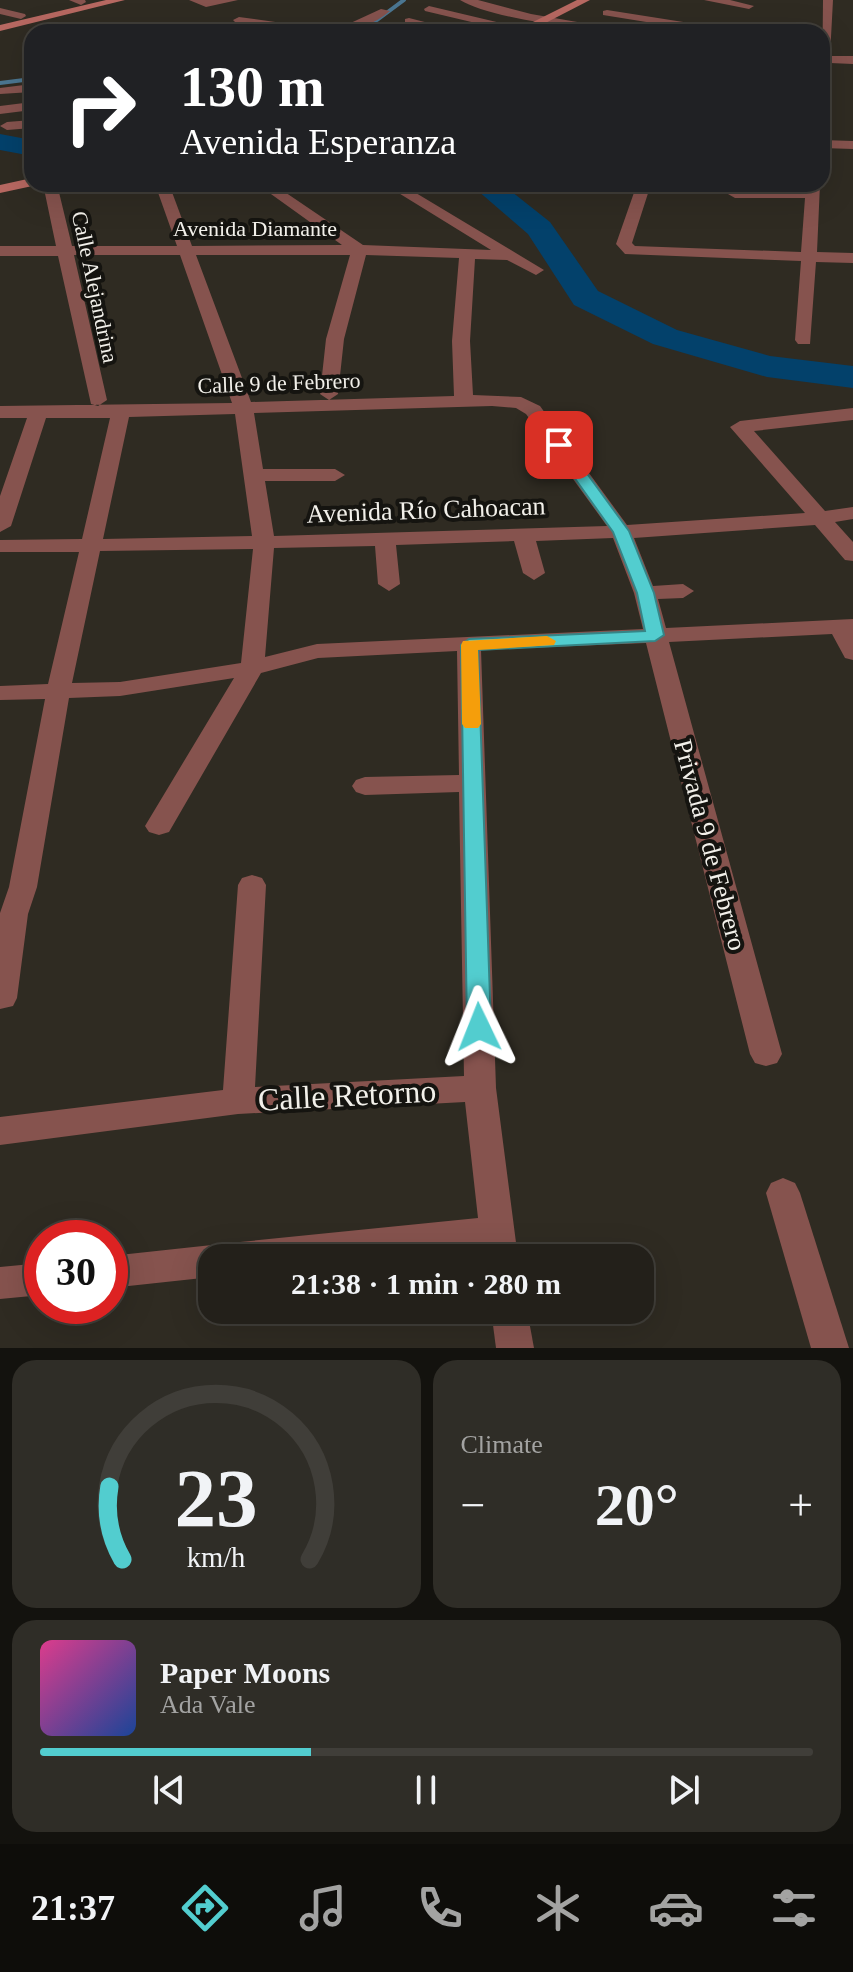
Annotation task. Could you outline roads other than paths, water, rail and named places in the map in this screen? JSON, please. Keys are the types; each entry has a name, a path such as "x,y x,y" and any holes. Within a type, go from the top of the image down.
{"main road":[{"path":"0,28 120,0"},
{"path":"538,24 585,0"},
{"path":"0,22 82,1"},
{"path":"0,189 24,184"}],"street":[{"path":"194,0 206,4 233,0"},
{"path":"465,0 579,24"},
{"path":"709,0 749,6"},
{"path":"826,24 828,0"},
{"path":"543,3 676,24"},
{"path":"429,9 490,24"},
{"path":"0,11 21,16"},
{"path":"355,24 364,23 385,11"},
{"path":"239,20 268,24"},
{"path":"409,21 421,24"},
{"path":"830,59 853,60"},
{"path":"4,91 24,89"},
{"path":"0,110 24,107"},
{"path":"7,126 24,125"},
{"path":"830,144 853,145"},
{"name":"Calle Alejandrina","path":"52,192 98,400"},
{"path":"159,826 252,668 264,543 244,409 165,192"},
{"path":"276,192 359,250 335,339 329,394"},
{"path":"404,192 536,270"},
{"path":"641,192 624,244 631,251 853,258"},
{"path":"735,194 766,192"},
{"path":"804,340 813,192"},
{"name":"Avenida Diamante","path":"0,251 359,250 509,255"},
{"path":"464,401 461,341 467,254"},
{"name":"Calle 9 de Febrero","path":"0,412 121,412 464,401 521,403"},
{"name":"Privada 9 de Febrero","path":"521,403 533,410 621,531 645,593 766,1054"},
{"path":"2,998 7,914 23,887 58,692 121,412"},
{"path":"0,526 38,413"},
{"path":"853,414 740,427 853,555"},
{"path":"254,475 335,475"},
{"name":"Avenida Río Cahoacan","path":"0,546 264,543 621,531 853,513"},
{"path":"523,534 534,573"},
{"path":"385,539 389,584"},
{"path":"645,593 683,591"},
{"path":"0,693 120,689 252,668 317,651 846,626 853,653"},
{"path":"469,645 480,1088 498,1244"},
{"path":"365,786 473,783"},
{"name":"Calle Retorno","path":"252,885 238,1101 480,1088"},
{"path":"0,1131 238,1101"},
{"path":"783,1193 830,1348"},
{"path":"128,1270 198,1263"},
{"path":"0,1283 24,1281"},
{"path":"511,1324 515,1348"}],"waterway":[{"path":"366,24 404,0"},
{"path":"0,83 24,80"},
{"path":"0,142 24,146"},
{"path":"494,192 539,228 586,298 665,337 767,366 853,377"}]}
